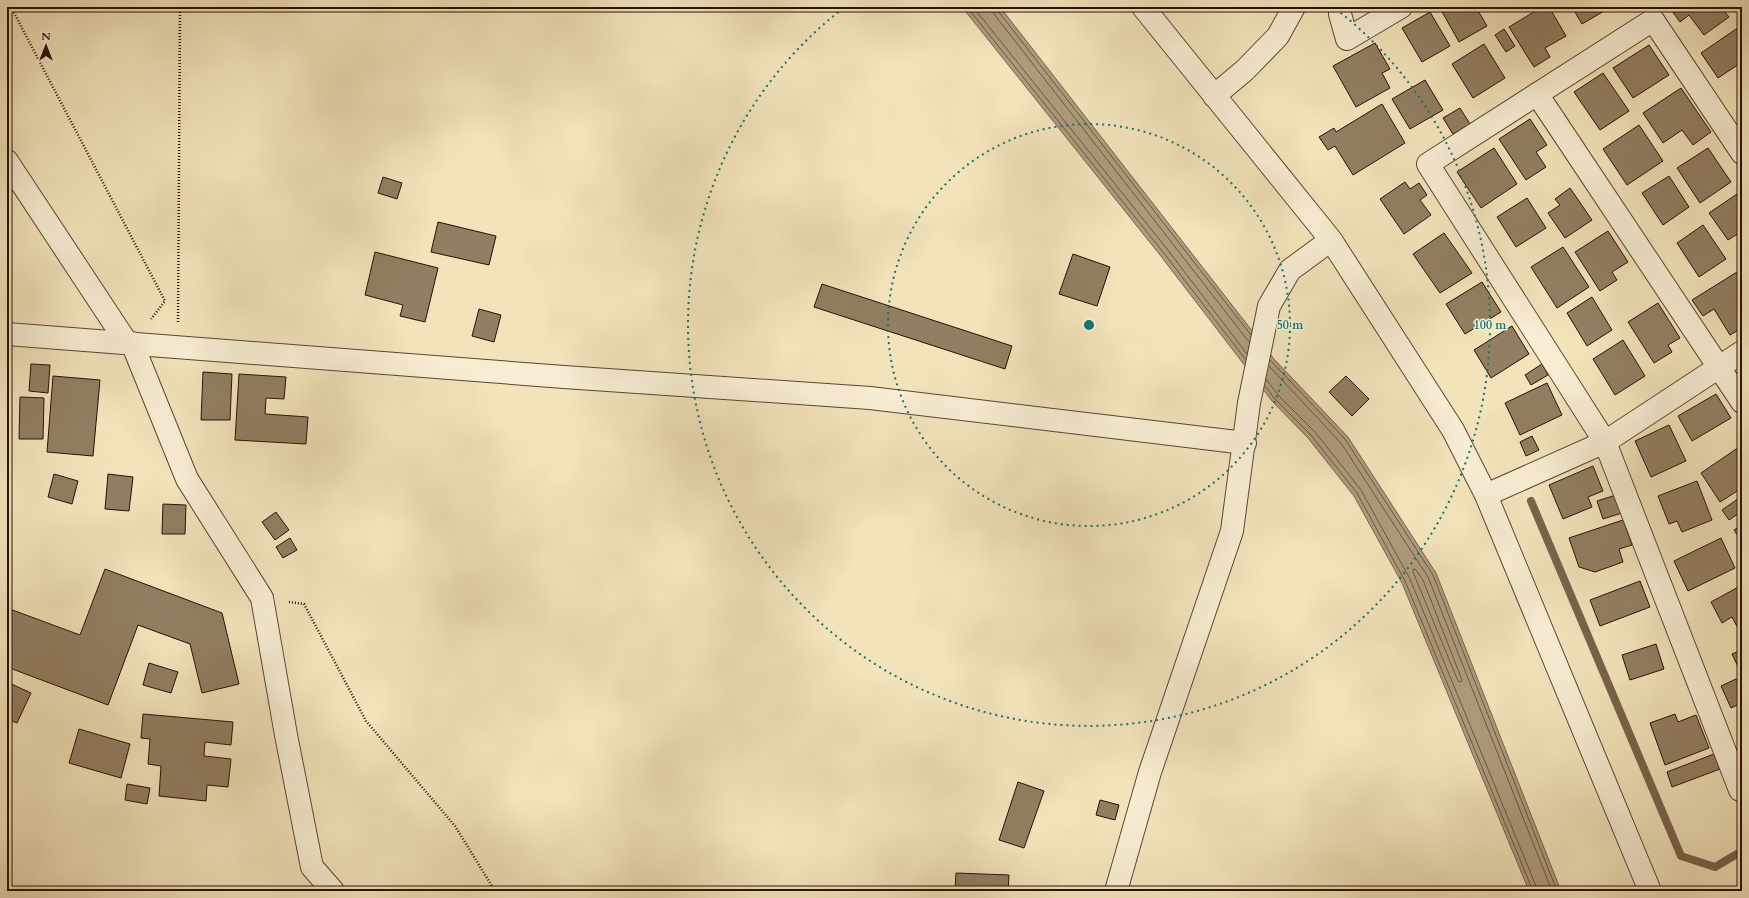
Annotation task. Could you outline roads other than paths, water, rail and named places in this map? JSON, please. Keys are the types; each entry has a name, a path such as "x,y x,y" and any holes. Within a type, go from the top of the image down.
{"street":[{"path":"1143,7 1331,240 1453,430 1486,495 1650,891"},
{"path":"1214,96 1245,70 1278,36 1294,7"},
{"path":"1340,7 1340,14 1347,39 1401,7"},
{"path":"1742,153 1653,20 1428,164 1606,442 1740,790 1742,789"},
{"path":"1537,94 1742,402"},
{"path":"7,161 130,343 187,479 262,598 286,735 312,867 333,891"},
{"path":"1116,891 1150,772 1232,531 1245,443 1249,403 1269,306 1290,270 1331,240"},
{"path":"7,334 564,377 870,398 1245,443"},
{"path":"1486,495 1606,442 1742,352"}],"water":[{"path":"962,7 1000,7 1274,359 1348,437 1436,573 1561,891 1529,891 1402,583 1354,496 1308,438 1272,401 1160,255"}],"waterway":[{"path":"1531,501 1681,856 1715,867 1742,851"}]}
